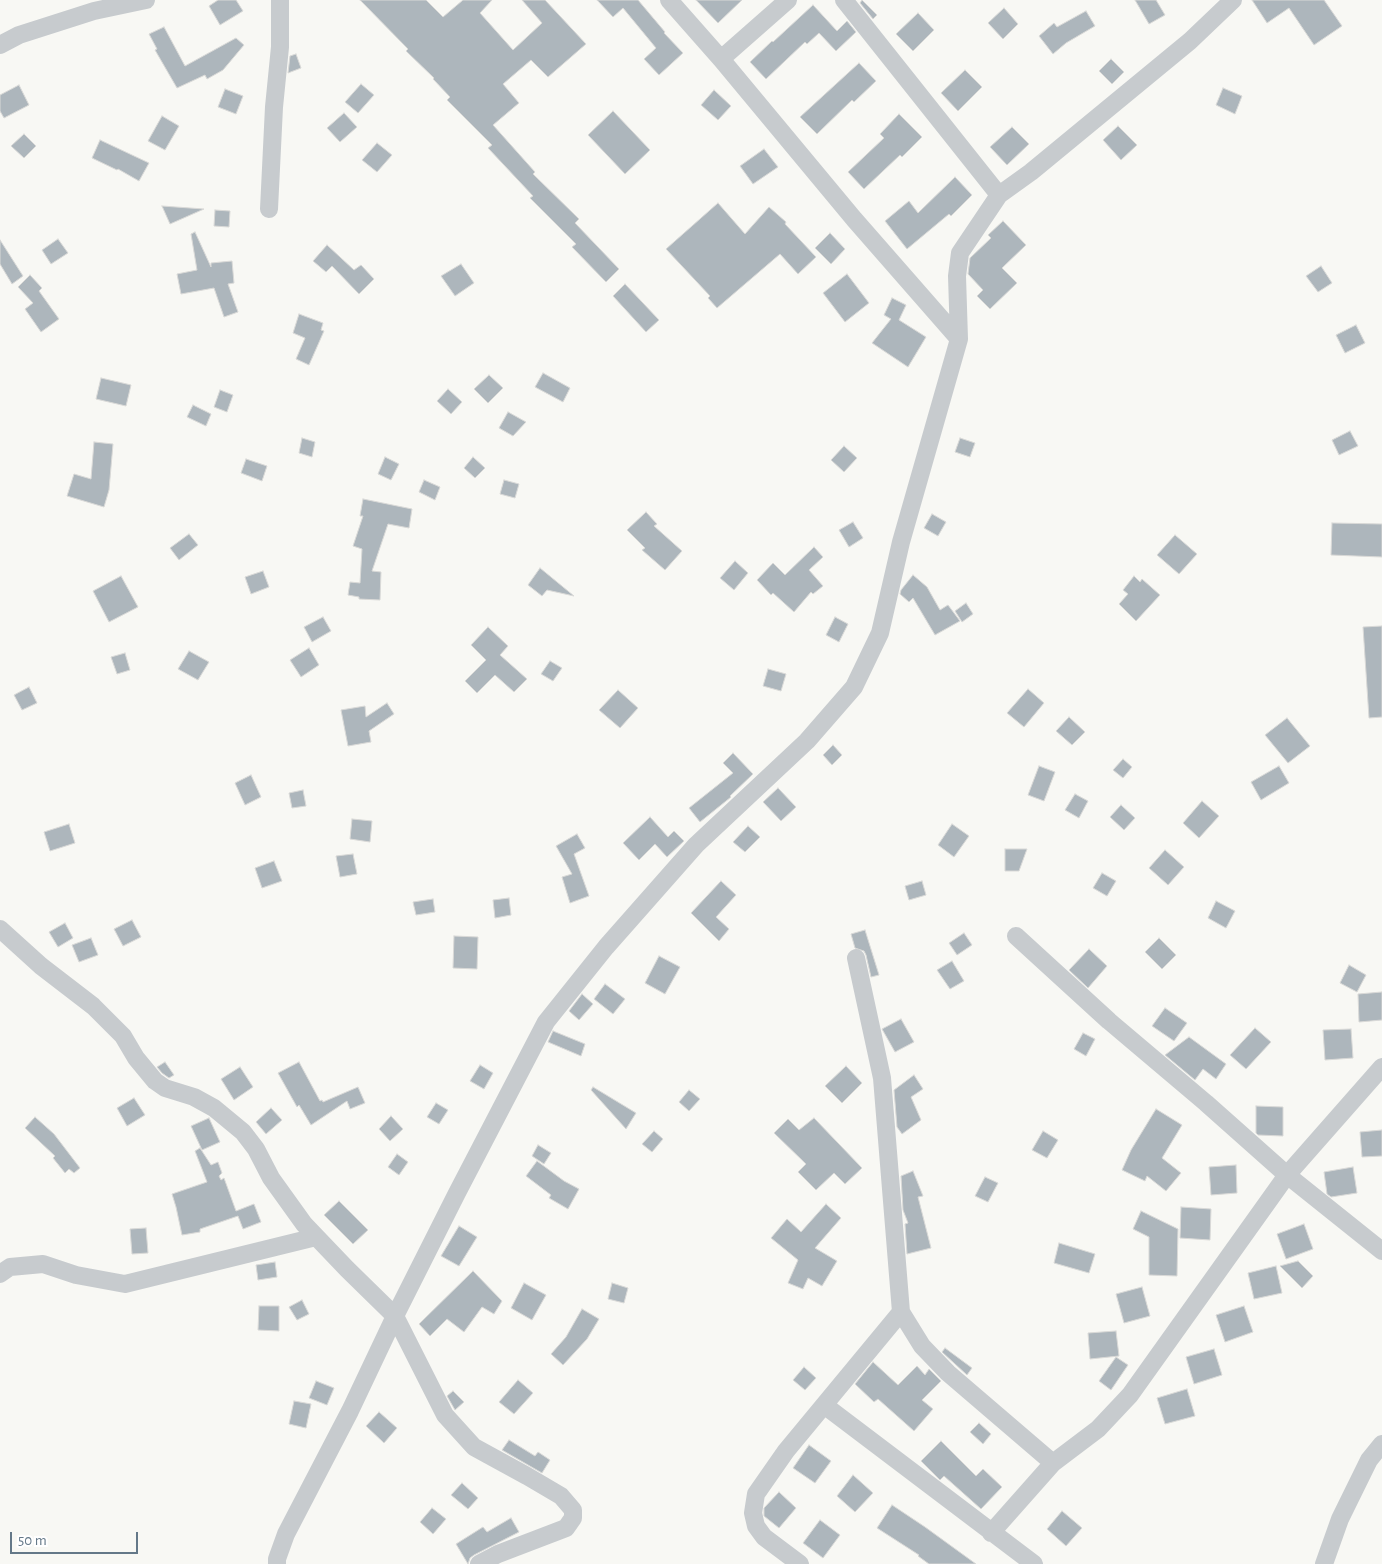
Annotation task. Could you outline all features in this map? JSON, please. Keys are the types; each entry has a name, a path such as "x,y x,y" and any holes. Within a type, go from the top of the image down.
{"street":[{"path":"0,45 19,35 94,11 146,0"},
{"path":"269,209 274,106 280,47 280,0"},
{"path":"669,0 959,340"},
{"path":"721,60 788,0"},
{"path":"844,0 999,195"},
{"path":"277,1564 286,1534 350,1411 457,1192 546,1022 606,947 696,846 808,741 854,688 880,633 901,542 959,340 957,276 960,253 999,195 1031,172 1190,41 1233,0"},
{"path":"0,29 19,35"},
{"path":"0,929 41,966 99,1012 124,1036 136,1058 155,1081 165,1088 194,1097 214,1108 243,1132 256,1149 270,1178 304,1224 395,1316 445,1415 474,1447 561,1496 573,1510 574,1518 566,1528 498,1554 479,1564"},
{"path":"1016,936 1109,1021 1287,1175 1382,1252"},
{"path":"856,958 882,1078 901,1312 922,1346 948,1373 1053,1463"},
{"path":"991,1533 1053,1463 1098,1429 1130,1395 1287,1175 1382,1067"},
{"path":"0,1274 10,1267 43,1264 76,1275 125,1284 316,1237"},
{"path":"800,1564 764,1537 756,1526 753,1514 756,1494 786,1451 901,1312"},
{"path":"824,1405 1034,1564"},
{"path":"1324,1564 1340,1519 1369,1460 1382,1444"}],"building":[{"path":"218,0 236,0 243,11 220,25 209,6"},
{"path":"360,0 426,0 443,17 463,0 492,0 480,13 513,50 542,23 522,0 545,0 586,44 548,77 531,60 503,84 519,103 493,125 535,172 533,174 579,219 575,223 619,269 606,282 572,247 576,244 530,198 533,196 488,148 492,145 447,100 450,97 434,78 406,51 408,49"},
{"path":"597,0 638,0 664,33 683,53 659,75 644,59 656,48 623,8 613,17"},
{"path":"696,0 742,0 718,23"},
{"path":"862,0 877,15 873,19 860,3"},
{"path":"1135,0 1156,0 1165,15 1149,24"},
{"path":"1252,0 1324,0 1342,26 1314,45 1289,8 1267,23"},
{"path":"813,5 837,31 847,21 856,32 836,51 819,33 807,44 805,42 766,79 750,62"},
{"path":"1004,8 1018,24 1003,39 988,23"},
{"path":"1086,11 1095,26 1066,43 1053,54 1039,36 1054,23 1057,27"},
{"path":"918,13 934,30 913,51 896,34"},
{"path":"164,27 185,66 236,38 244,45 223,70 207,79 205,75 177,88 155,50 157,49 149,34"},
{"path":"296,54 301,68 288,73 290,56"},
{"path":"1111,59 1124,72 1112,84 1099,71"},
{"path":"859,63 876,81 854,102 852,100 817,134 800,117"},
{"path":"965,70 982,87 958,111 941,93"},
{"path":"361,84 374,95 358,113 345,102"},
{"path":"19,85 29,105 4,118 0,111 0,95"},
{"path":"1223,88 1242,96 1235,114 1216,105"},
{"path":"225,89 243,96 236,114 218,107"},
{"path":"714,90 731,106 718,120 701,105"},
{"path":"613,111 650,150 625,174 588,135"},
{"path":"344,113 357,127 340,142 327,128"},
{"path":"899,114 922,137 902,157 900,155 864,189 848,172 884,138 880,134"},
{"path":"162,116 179,126 165,150 148,141"},
{"path":"1118,126 1137,145 1121,160 1103,140"},
{"path":"1012,127 1029,144 1007,165 990,147"},
{"path":"24,134 36,146 24,158 11,146"},
{"path":"100,140 149,163 139,181 118,169 92,158"},
{"path":"377,143 392,155 377,172 362,160"},
{"path":"764,149 778,167 753,184 740,166"},
{"path":"955,177 972,195 951,216 949,214 907,249 885,221 909,201 918,213"},
{"path":"718,203 745,234 769,207 786,222 785,224 816,257 798,274 780,254 717,308 708,298 710,296 666,249"},
{"path":"162,206 204,209 170,224"},
{"path":"215,210 230,211 229,227 214,226"},
{"path":"1003,221 1026,245 1002,268 1017,283 990,309 977,296 983,290 968,274 970,258 991,238 988,235"},
{"path":"195,232 211,267 211,263 232,261 234,283 228,284 238,312 224,317 214,288 181,294 177,274 197,270 191,234"},
{"path":"830,233 845,249 831,264 815,248"},
{"path":"58,239 68,253 51,264 42,250"},
{"path":"0,240 23,276 12,284 0,264"},
{"path":"327,245 354,270 361,265 374,279 359,294 332,266 326,272 313,261"},
{"path":"461,264 474,283 455,296 441,276"},
{"path":"1321,266 1332,283 1318,292 1306,276"},
{"path":"847,274 869,303 845,322 823,293"},
{"path":"30,275 42,288 39,291 59,319 41,332 25,309 33,303 18,287"},
{"path":"625,284 659,320 646,332 613,296"},
{"path":"892,298 906,305 899,320 926,337 908,367 872,343 891,319 884,315"},
{"path":"299,314 323,323 321,330 324,331 309,365 296,359 305,338 293,333"},
{"path":"1356,325 1365,343 1345,353 1336,335"},
{"path":"543,373 570,388 563,402 535,387"},
{"path":"489,375 503,388 488,403 474,389"},
{"path":"101,378 131,385 126,406 96,399"},
{"path":"448,389 462,402 451,414 437,401"},
{"path":"220,390 233,395 227,412 214,407"},
{"path":"193,405 211,414 206,426 187,417"},
{"path":"508,412 526,422 513,436 499,428"},
{"path":"1350,431 1358,446 1339,455 1332,440"},
{"path":"302,438 315,442 312,457 299,453"},
{"path":"960,438 975,443 970,457 955,452"},
{"path":"94,442 113,444 109,490 104,507 67,496 74,474 91,479"},
{"path":"844,446 857,458 844,472 831,460"},
{"path":"385,457 399,464 391,480 378,474"},
{"path":"473,457 485,468 475,478 464,468"},
{"path":"246,459 267,466 262,481 241,473"},
{"path":"424,480 440,487 435,500 419,492"},
{"path":"504,480 519,484 515,498 500,494"},
{"path":"363,499 412,509 409,528 388,524 372,571 381,572 380,600 359,599 359,597 348,595 350,582 360,583 362,549 353,546 363,516 360,516"},
{"path":"646,512 657,524 654,526 682,551 665,570 642,550 645,548 627,530"},
{"path":"932,514 946,522 938,536 924,528"},
{"path":"853,522 863,538 849,547 839,530"},
{"path":"1332,523 1382,524 1382,557 1331,555"},
{"path":"189,534 198,545 179,560 170,548"},
{"path":"1175,535 1197,554 1179,574 1157,555"},
{"path":"814,547 823,557 809,570 823,586 813,594 811,592 794,612 773,593 771,595 757,580 773,563 785,575"},
{"path":"735,561 748,573 734,590 720,578"},
{"path":"540,568 574,596 547,590 542,596 528,585"},
{"path":"263,571 269,587 251,594 245,577"},
{"path":"913,575 927,587 940,610 948,605 960,621 935,635 913,598 909,602 900,594"},
{"path":"121,576 138,607 109,622 93,591"},
{"path":"1134,576 1140,582 1142,579 1160,595 1136,621 1119,604 1128,594 1123,590"},
{"path":"966,603 973,614 962,622 955,611"},
{"path":"323,617 331,631 312,642 304,627"},
{"path":"835,617 848,624 839,642 826,635"},
{"path":"1382,626 1382,717 1369,718 1363,627"},
{"path":"488,627 508,646 500,655 527,679 514,692 495,675 477,693 465,681 486,660 471,645"},
{"path":"309,648 319,665 301,677 290,660"},
{"path":"189,651 209,662 198,680 178,669"},
{"path":"125,653 130,670 117,674 111,657"},
{"path":"550,661 562,668 553,681 541,674"},
{"path":"768,669 786,674 781,691 763,686"},
{"path":"29,687 37,703 22,710 14,695"},
{"path":"1028,689 1044,703 1024,727 1007,713"},
{"path":"618,690 638,708 620,728 599,710"},
{"path":"387,703 394,714 369,731 371,742 348,746 341,710 365,706 366,717"},
{"path":"1069,717 1085,732 1072,745 1056,731"},
{"path":"1287,718 1310,746 1288,763 1265,735"},
{"path":"833,745 842,755 832,765 823,755"},
{"path":"733,753 753,774 731,797 700,822 689,808 733,773 723,763"},
{"path":"1123,759 1132,767 1123,778 1113,770"},
{"path":"1039,766 1055,772 1044,801 1028,795"},
{"path":"1279,766 1289,783 1261,800 1251,782"},
{"path":"251,775 261,797 245,805 235,783"},
{"path":"778,788 796,807 781,821 763,802"},
{"path":"303,790 306,806 292,808 289,793"},
{"path":"1075,794 1088,801 1079,818 1065,810"},
{"path":"1202,801 1219,816 1199,838 1183,823"},
{"path":"1121,805 1135,818 1124,830 1110,817"},
{"path":"650,817 668,837 674,831 684,841 667,857 655,844 639,860 623,843"},
{"path":"352,819 372,821 370,842 350,839"},
{"path":"69,824 75,843 50,851 44,832"},
{"path":"952,824 969,836 954,857 938,845"},
{"path":"748,826 760,837 745,852 733,842"},
{"path":"577,834 585,848 574,854 589,896 570,903 562,877 572,874 556,846"},
{"path":"1005,849 1027,849 1019,871 1005,871"},
{"path":"1165,850 1184,867 1168,885 1149,868"},
{"path":"353,854 357,874 340,877 336,856"},
{"path":"274,861 282,881 262,888 255,868"},
{"path":"1102,873 1116,881 1107,896 1093,888"},
{"path":"721,881 736,895 716,917 729,929 719,941 691,913"},
{"path":"922,881 926,895 909,900 905,886"},
{"path":"509,898 511,915 495,918 493,900"},
{"path":"433,899 435,912 416,915 413,902"},
{"path":"1216,901 1235,911 1226,928 1208,918"},
{"path":"132,920 141,937 123,946 114,929"},
{"path":"65,923 73,938 58,947 49,932"},
{"path":"865,930 879,975 871,977 866,955 864,951 855,948 851,934"},
{"path":"964,933 972,945 957,955 949,943"},
{"path":"454,936 478,937 477,969 453,968"},
{"path":"91,938 98,955 79,962 72,945"},
{"path":"1159,938 1176,955 1162,969 1145,952"},
{"path":"1089,949 1107,966 1088,988 1069,970"},
{"path":"659,956 680,967 665,994 645,983"},
{"path":"952,961 964,981 950,989 937,970"},
{"path":"1349,965 1366,975 1357,992 1340,983"},
{"path":"605,984 625,999 613,1014 594,999"},
{"path":"1382,992 1382,1020 1359,1022 1358,994"},
{"path":"582,994 593,1004 579,1020 569,1011"},
{"path":"1165,1008 1187,1023 1174,1041 1152,1026"},
{"path":"901,1019 914,1042 895,1052 882,1029"},
{"path":"1255,1028 1271,1042 1246,1069 1230,1055"},
{"path":"1351,1029 1353,1058 1325,1060 1323,1030"},
{"path":"553,1031 585,1044 581,1056 548,1042"},
{"path":"1083,1033 1095,1039 1086,1056 1074,1049"},
{"path":"1189,1037 1226,1064 1216,1079 1203,1069 1195,1080 1165,1055"},
{"path":"165,1062 174,1075 169,1078 157,1067"},
{"path":"299,1062 320,1101 322,1100 323,1102 358,1087 365,1103 350,1109 347,1101 311,1125 299,1105 297,1107 278,1073"},
{"path":"480,1065 493,1073 484,1089 470,1081"},
{"path":"846,1066 862,1083 842,1103 825,1086"},
{"path":"240,1067 253,1087 234,1100 221,1079"},
{"path":"914,1075 923,1089 911,1097 921,1120 902,1134 897,1127 894,1090"},
{"path":"593,1087 636,1113 626,1129 591,1090"},
{"path":"689,1090 700,1099 689,1111 679,1102"},
{"path":"134,1098 145,1115 127,1126 117,1108"},
{"path":"436,1103 448,1110 439,1124 427,1117"},
{"path":"1256,1106 1283,1107 1283,1136 1258,1135 1256,1133"},
{"path":"271,1108 282,1120 266,1134 256,1122"},
{"path":"1156,1109 1182,1125 1162,1158 1181,1173 1166,1191 1147,1176 1145,1181 1122,1170 1131,1150"},
{"path":"391,1116 403,1129 390,1141 379,1129"},
{"path":"35,1117 54,1134 80,1168 74,1173 69,1169 65,1173 53,1158 55,1156 25,1128"},
{"path":"209,1118 220,1142 202,1150 191,1126"},
{"path":"814,1118 862,1168 845,1184 834,1173 816,1190 798,1172 806,1164 774,1133 788,1119 799,1130"},
{"path":"1382,1130 1382,1156 1362,1157 1360,1132"},
{"path":"654,1131 663,1139 652,1152 642,1144"},
{"path":"1043,1131 1058,1140 1047,1158 1032,1150"},
{"path":"538,1145 551,1153 544,1164 532,1156"},
{"path":"200,1148 211,1165 218,1162 222,1173 219,1176 221,1180 224,1178 236,1211 254,1204 261,1222 243,1229 238,1216 200,1229 200,1232 182,1235 172,1194 207,1182 195,1151"},
{"path":"397,1154 408,1162 399,1175 388,1167"},
{"path":"537,1161 564,1181 579,1189 568,1209 549,1198 551,1195 526,1176"},
{"path":"1236,1165 1237,1193 1211,1195 1209,1167"},
{"path":"1353,1167 1357,1193 1331,1197 1327,1194 1324,1172"},
{"path":"913,1171 923,1196 918,1197 931,1248 907,1254 905,1224 908,1223 903,1210 901,1176"},
{"path":"985,1177 998,1183 988,1202 975,1196"},
{"path":"339,1201 368,1230 353,1244 324,1215"},
{"path":"826,1204 841,1218 815,1248 837,1261 822,1286 808,1278 803,1289 788,1283 798,1260 771,1238 787,1219 801,1232"},
{"path":"1181,1207 1211,1209 1210,1240 1180,1238"},
{"path":"1141,1211 1178,1229 1177,1276 1149,1275 1149,1237 1133,1229"},
{"path":"1304,1224 1313,1249 1286,1259 1277,1234"},
{"path":"459,1226 477,1237 459,1266 441,1256"},
{"path":"146,1228 148,1253 132,1254 130,1229"},
{"path":"1059,1243 1095,1254 1089,1273 1054,1263"},
{"path":"1298,1261 1313,1276 1302,1288 1280,1266"},
{"path":"275,1262 277,1277 258,1280 256,1265"},
{"path":"1276,1266 1282,1293 1254,1299 1248,1273"},
{"path":"473,1271 502,1301 494,1314 482,1307 464,1332 447,1319 430,1336 419,1324"},
{"path":"524,1283 546,1295 532,1320 511,1308"},
{"path":"612,1283 628,1288 624,1303 608,1299"},
{"path":"1142,1287 1150,1316 1124,1323 1116,1294"},
{"path":"302,1300 309,1314 297,1320 289,1307"},
{"path":"259,1306 279,1306 279,1331 258,1330"},
{"path":"1244,1306 1253,1332 1225,1342 1216,1315"},
{"path":"582,1309 599,1319 587,1339 563,1365 551,1354 566,1337"},
{"path":"1116,1331 1119,1356 1090,1359 1088,1333"},
{"path":"945,1348 972,1368 967,1375 942,1352"},
{"path":"1214,1349 1222,1375 1194,1384 1186,1357"},
{"path":"1116,1357 1128,1365 1111,1390 1099,1381"},
{"path":"873,1362 898,1385 917,1366 925,1375 929,1369 941,1381 922,1400 933,1409 914,1431 878,1399 874,1402 855,1384"},
{"path":"804,1367 816,1378 805,1390 793,1380"},
{"path":"518,1380 533,1393 514,1414 499,1402"},
{"path":"316,1381 334,1388 327,1405 309,1398"},
{"path":"1187,1389 1195,1416 1165,1424 1157,1398"},
{"path":"453,1391 464,1402 455,1410 447,1396"},
{"path":"294,1401 311,1404 306,1428 289,1424"},
{"path":"379,1412 397,1428 384,1443 366,1426"},
{"path":"979,1423 991,1434 983,1444 970,1432"},
{"path":"509,1440 535,1456 538,1452 550,1460 542,1473 502,1450"},
{"path":"941,1441 976,1476 983,1469 1002,1487 981,1509 944,1476 940,1480 921,1461"},
{"path":"809,1445 831,1461 815,1483 793,1468"},
{"path":"853,1475 873,1493 855,1512 837,1496"},
{"path":"462,1483 478,1498 468,1509 451,1495"},
{"path":"779,1492 796,1508 779,1528 764,1516 764,1508"},
{"path":"892,1505 976,1564 929,1564 919,1555 877,1528"},
{"path":"432,1508 446,1519 433,1534 420,1522"},
{"path":"1062,1511 1082,1528 1066,1546 1047,1529"},
{"path":"511,1518 519,1532 474,1555 470,1558 468,1564 456,1544 483,1527 487,1532"},
{"path":"820,1520 840,1535 823,1558 803,1543"}]}
